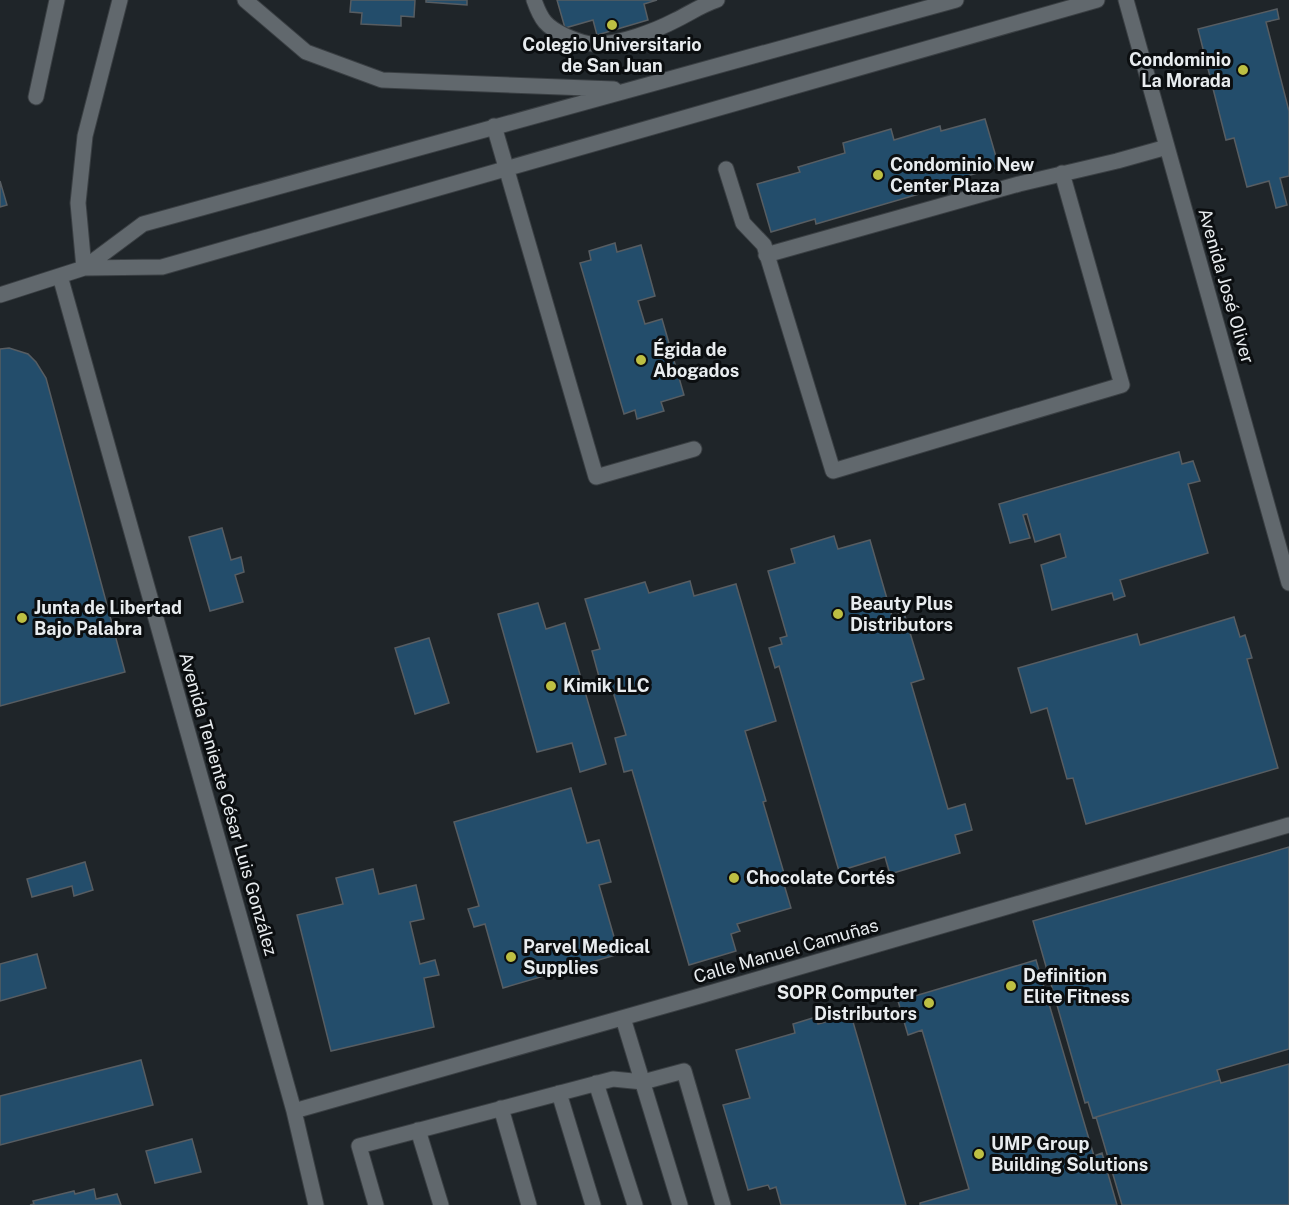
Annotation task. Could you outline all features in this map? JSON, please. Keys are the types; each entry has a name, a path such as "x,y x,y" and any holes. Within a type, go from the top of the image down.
{"street":[{"path":"36,97 57,0"},
{"path":"84,268 78,203 85,136 120,0"},
{"path":"245,0 306,52 382,80 629,90"},
{"path":"534,0 540,20 556,32 596,45 628,39 674,21 717,0"},
{"path":"84,268 143,224 956,0"},
{"path":"0,295 84,268 162,267 1097,0"},
{"name":"Avenida José Oliver","path":"1126,0 1289,583"},
{"path":"494,126 596,477 694,449"},
{"path":"766,255 1062,173 1167,147"},
{"path":"726,169 742,223 764,245 833,471 1122,385 1062,173"},
{"name":"Avenida Teniente César Luis González","path":"60,276 294,1111 316,1205"},
{"name":"Calle Manuel Camuñas","path":"294,1111 1289,825"},
{"path":"622,1018 680,1205"},
{"path":"376,1205 359,1146 613,1079 643,1082 684,1071 723,1205"},
{"path":"596,1083 635,1205"},
{"path":"559,1093 593,1205"},
{"path":"501,1108 529,1205"},
{"path":"418,1130 441,1205"}],"building":[{"path":"351,0 415,0 414,17 401,16 401,26 361,24 362,13 350,12"},
{"path":"426,0 467,0 467,5 426,2"},
{"path":"557,0 657,0 644,4 648,20 597,35 593,20 565,28"},
{"name":"Condominio La Morada","path":"1277,9 1279,19 1266,22 1289,111 1289,176 1280,178 1287,205 1276,208 1269,181 1247,187 1234,138 1226,140 1198,29"},
{"name":"Condominio New Center Plaza","path":"985,119 999,167 956,179 957,183 816,224 815,219 771,232 757,184 800,172 798,167 845,153 843,143 891,129 894,140 940,126 941,131"},
{"path":"0,181 7,205 0,207"},
{"name":"Égida de Abogados","path":"615,243 617,252 641,245 655,296 638,301 645,324 662,319 684,395 661,402 664,411 637,419 635,410 624,414 580,263 591,260 589,251"},
{"path":"9,348 28,354 46,378 125,672 0,706 0,349"},
{"path":"1179,452 1182,464 1193,461 1200,481 1188,484 1208,553 1120,580 1125,596 1114,600 1112,593 1052,610 1041,565 1066,557 1060,534 1035,542 1027,514 1023,515 1030,538 1010,543 999,504"},
{"path":"222,528 231,560 241,557 244,572 235,575 243,602 210,611 189,537"},
{"path":"834,536 838,549 870,540 892,616 904,613 924,679 911,683 948,809 965,804 972,830 955,835 960,853 890,874 885,857 839,871 779,666 775,668 769,648 782,644 780,638 787,636 768,571 795,563 791,549"},
{"path":"690,581 694,596 736,584 776,721 745,731 766,801 763,802 786,880 783,881 791,908 737,924 740,931 731,934 736,951 689,965 632,770 624,772 615,738 626,735 610,682 601,684 592,651 600,649 585,599 645,582 649,593"},
{"name":"Kimik LLC","path":"538,603 546,629 565,623 606,764 580,772 572,743 537,752 498,614"},
{"path":"1234,617 1240,637 1245,635 1252,658 1247,659 1278,768 1086,824 1073,778 1067,779 1047,708 1031,713 1018,668 1137,634 1140,645"},
{"path":"429,638 449,703 415,714 395,648"},
{"path":"571,788 587,843 599,840 611,882 599,885 619,954 503,988 485,924 474,927 468,909 479,906 454,822"},
{"path":"1289,847 1289,1049 1217,1070 1220,1080 1093,1118 1088,1102 1085,1103 1033,921"},
{"path":"85,862 93,890 74,896 72,886 32,897 27,879"},
{"path":"373,869 379,894 416,885 424,919 410,922 420,964 435,960 439,975 424,978 434,1027 331,1051 297,915 343,904 336,878"},
{"path":"37,954 46,988 0,1001 0,964"},
{"path":"1036,960 1094,1156 1102,1153 1117,1205 920,1205 920,1203 969,1189 922,1030 908,1035 898,1001"},
{"path":"851,1015 906,1205 781,1205 776,1187 770,1189 768,1185 748,1190 723,1105 750,1098 736,1050 795,1033 793,1024 816,1017 818,1024"},
{"path":"141,1060 153,1105 0,1145 0,1096"},
{"path":"1289,1064 1289,1205 1122,1205 1096,1117 1220,1080 1221,1083"},
{"path":"192,1139 201,1172 155,1183 146,1151"},
{"path":"94,1189 96,1199 117,1194 121,1205 30,1205 34,1204 33,1201 74,1191 75,1194"}],"place":[{"name":"Colegio Universitario de San Juan","path":"612,25"},
{"name":"Condominio La Morada","path":"1243,70"},
{"name":"Condominio New Center Plaza","path":"878,175"},
{"name":"Égida de Abogados","path":"641,360"},
{"name":"Beauty Plus Distributors","path":"838,614"},
{"name":"Junta de Libertad Bajo Palabra","path":"22,618"},
{"name":"Kimik LLC","path":"551,686"},
{"name":"Chocolate Cortés","path":"734,878"},
{"name":"Parvel Medical Supplies","path":"511,957"},
{"name":"Definition Elite Fitness","path":"1011,986"},
{"name":"SOPR Computer Distributors","path":"929,1003"},
{"name":"UMP Group Building Solutions","path":"979,1154"}]}
